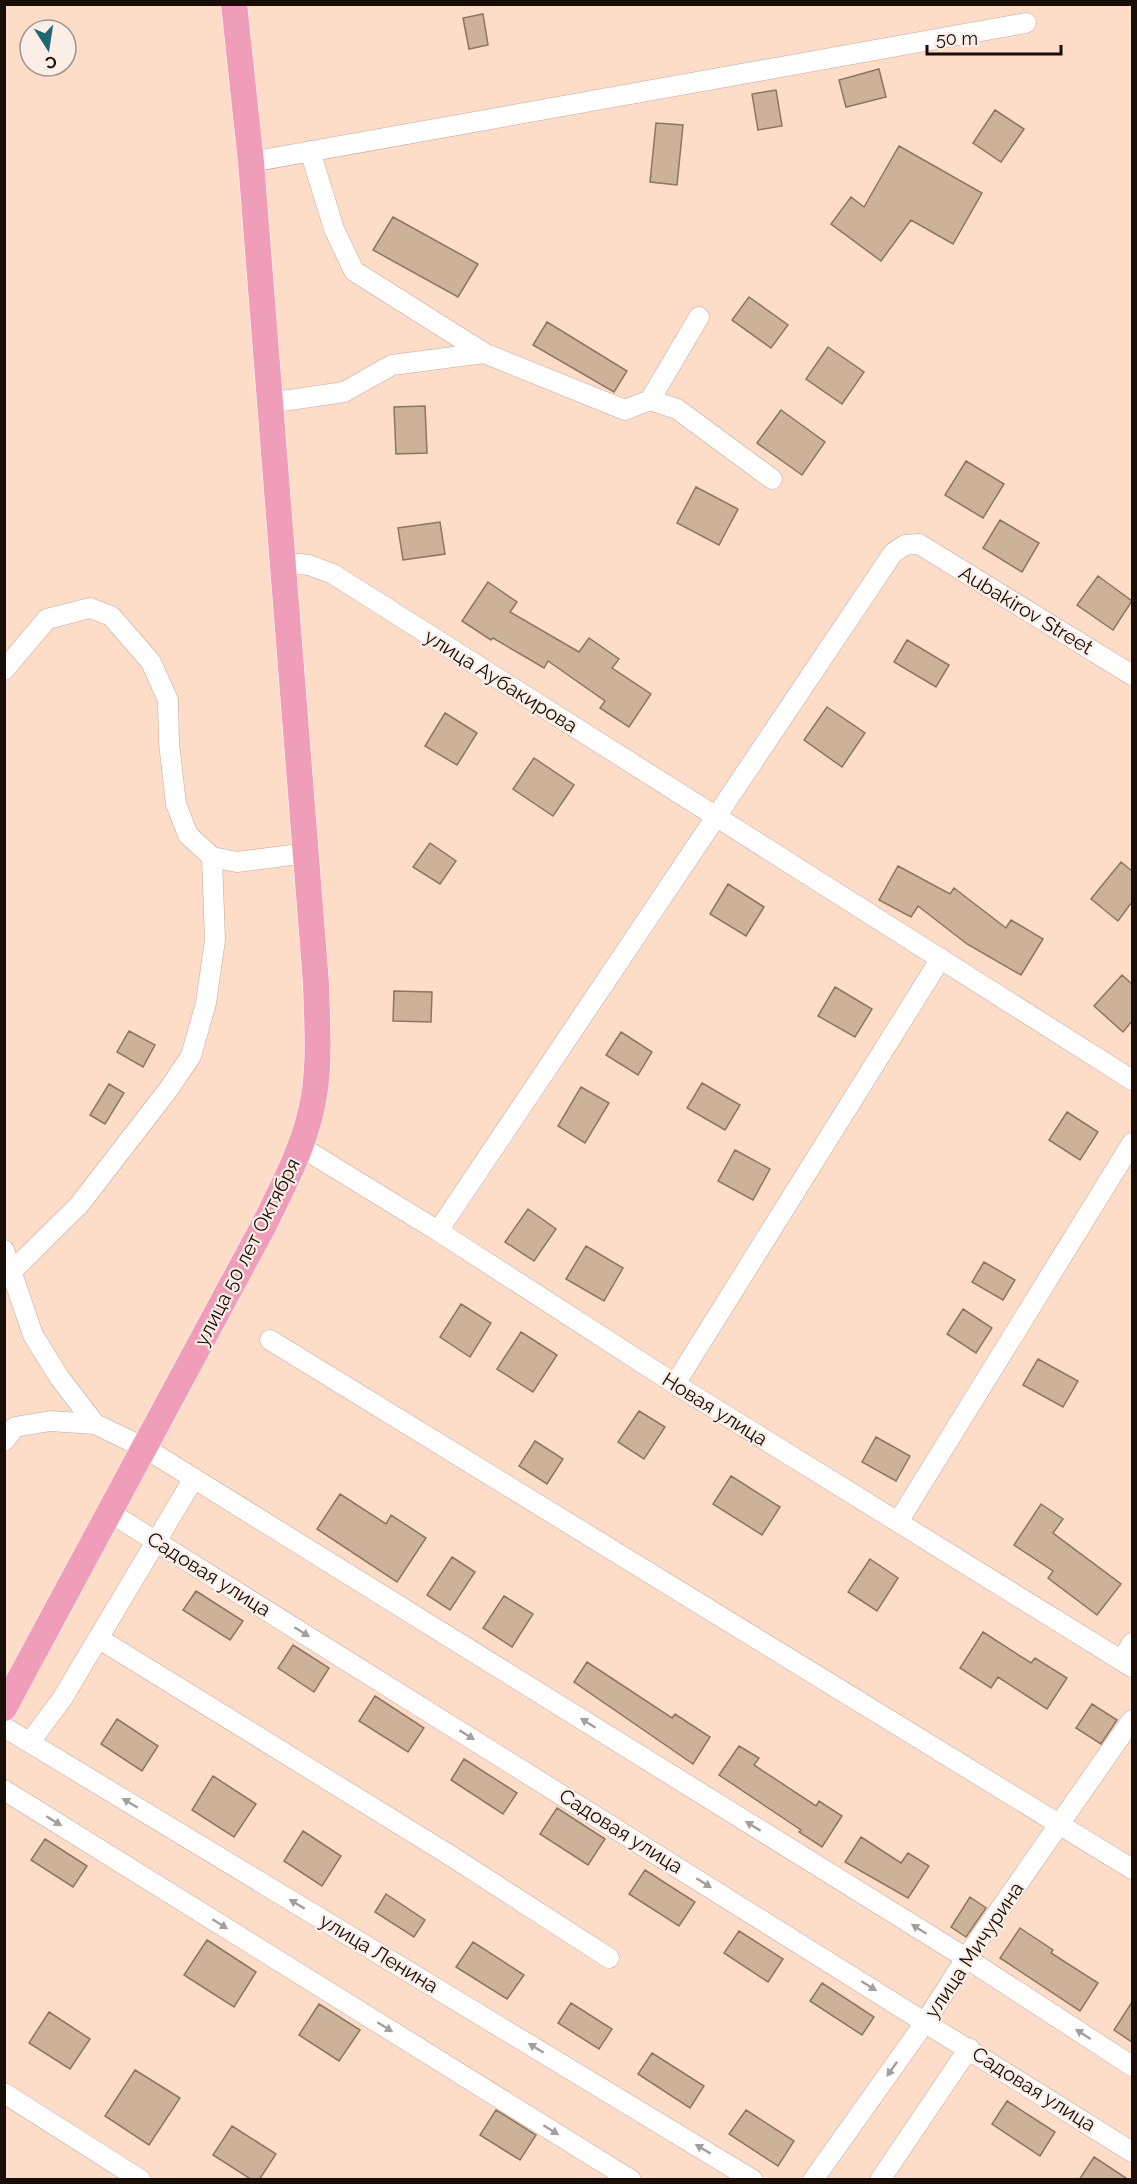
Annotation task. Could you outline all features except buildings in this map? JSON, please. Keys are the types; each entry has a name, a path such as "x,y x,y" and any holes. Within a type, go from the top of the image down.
{"main road":[{"name":"улица 50 лет Октября","path":"6,1701 264,1226 301,1147 312,1109 318,1047 307,853 281,562 251,162 234,4"}],"street":[{"path":"251,162 1026,23"},
{"path":"310,151 334,229 354,271 484,353 625,410 650,400 699,317"},
{"path":"269,403 344,392 392,365 484,353"},
{"path":"650,400 677,409 772,479"},
{"name":"Aubakirov Street","path":"715,816 893,553 905,545 919,544 1132,675"},
{"name":"улица Аубакирова","path":"281,562 309,565 333,574 1132,1080"},
{"path":"4,670 47,619 90,608 111,616 151,662 168,700 169,743 176,804 188,835 212,857 237,862 307,853"},
{"path":"438,1231 715,816"},
{"path":"8,1274 79,1205 168,1090 191,1056 206,1003 215,940 212,857"},
{"path":"675,1384 940,958"},
{"path":"898,1522 1132,1143"},
{"name":"Новая улица","path":"301,1147 438,1231 675,1384 1127,1663"},
{"path":"4,1250 8,1274 33,1335 59,1377 95,1424"},
{"path":"270,1340 1132,1869"},
{"path":"4,1441 15,1427 50,1420 95,1424 145,1448 966,1958 1132,2066"},
{"path":"30,1742 63,1699 155,1540 194,1478"},
{"name":"Садовая улица","path":"109,1512 926,2021 1132,2152"},
{"path":"98,1638 451,1856 609,1958"},
{"path":"1127,1663 1132,1643"},
{"name":"улица Мичурина","path":"813,2180 926,2021 966,1958 1132,1720"},
{"name":"улица Ленина","path":"4,1727 753,2180"},
{"path":"4,1790 631,2180"},
{"path":"880,2180 969,2048"},
{"path":"4,2093 141,2180"}]}
